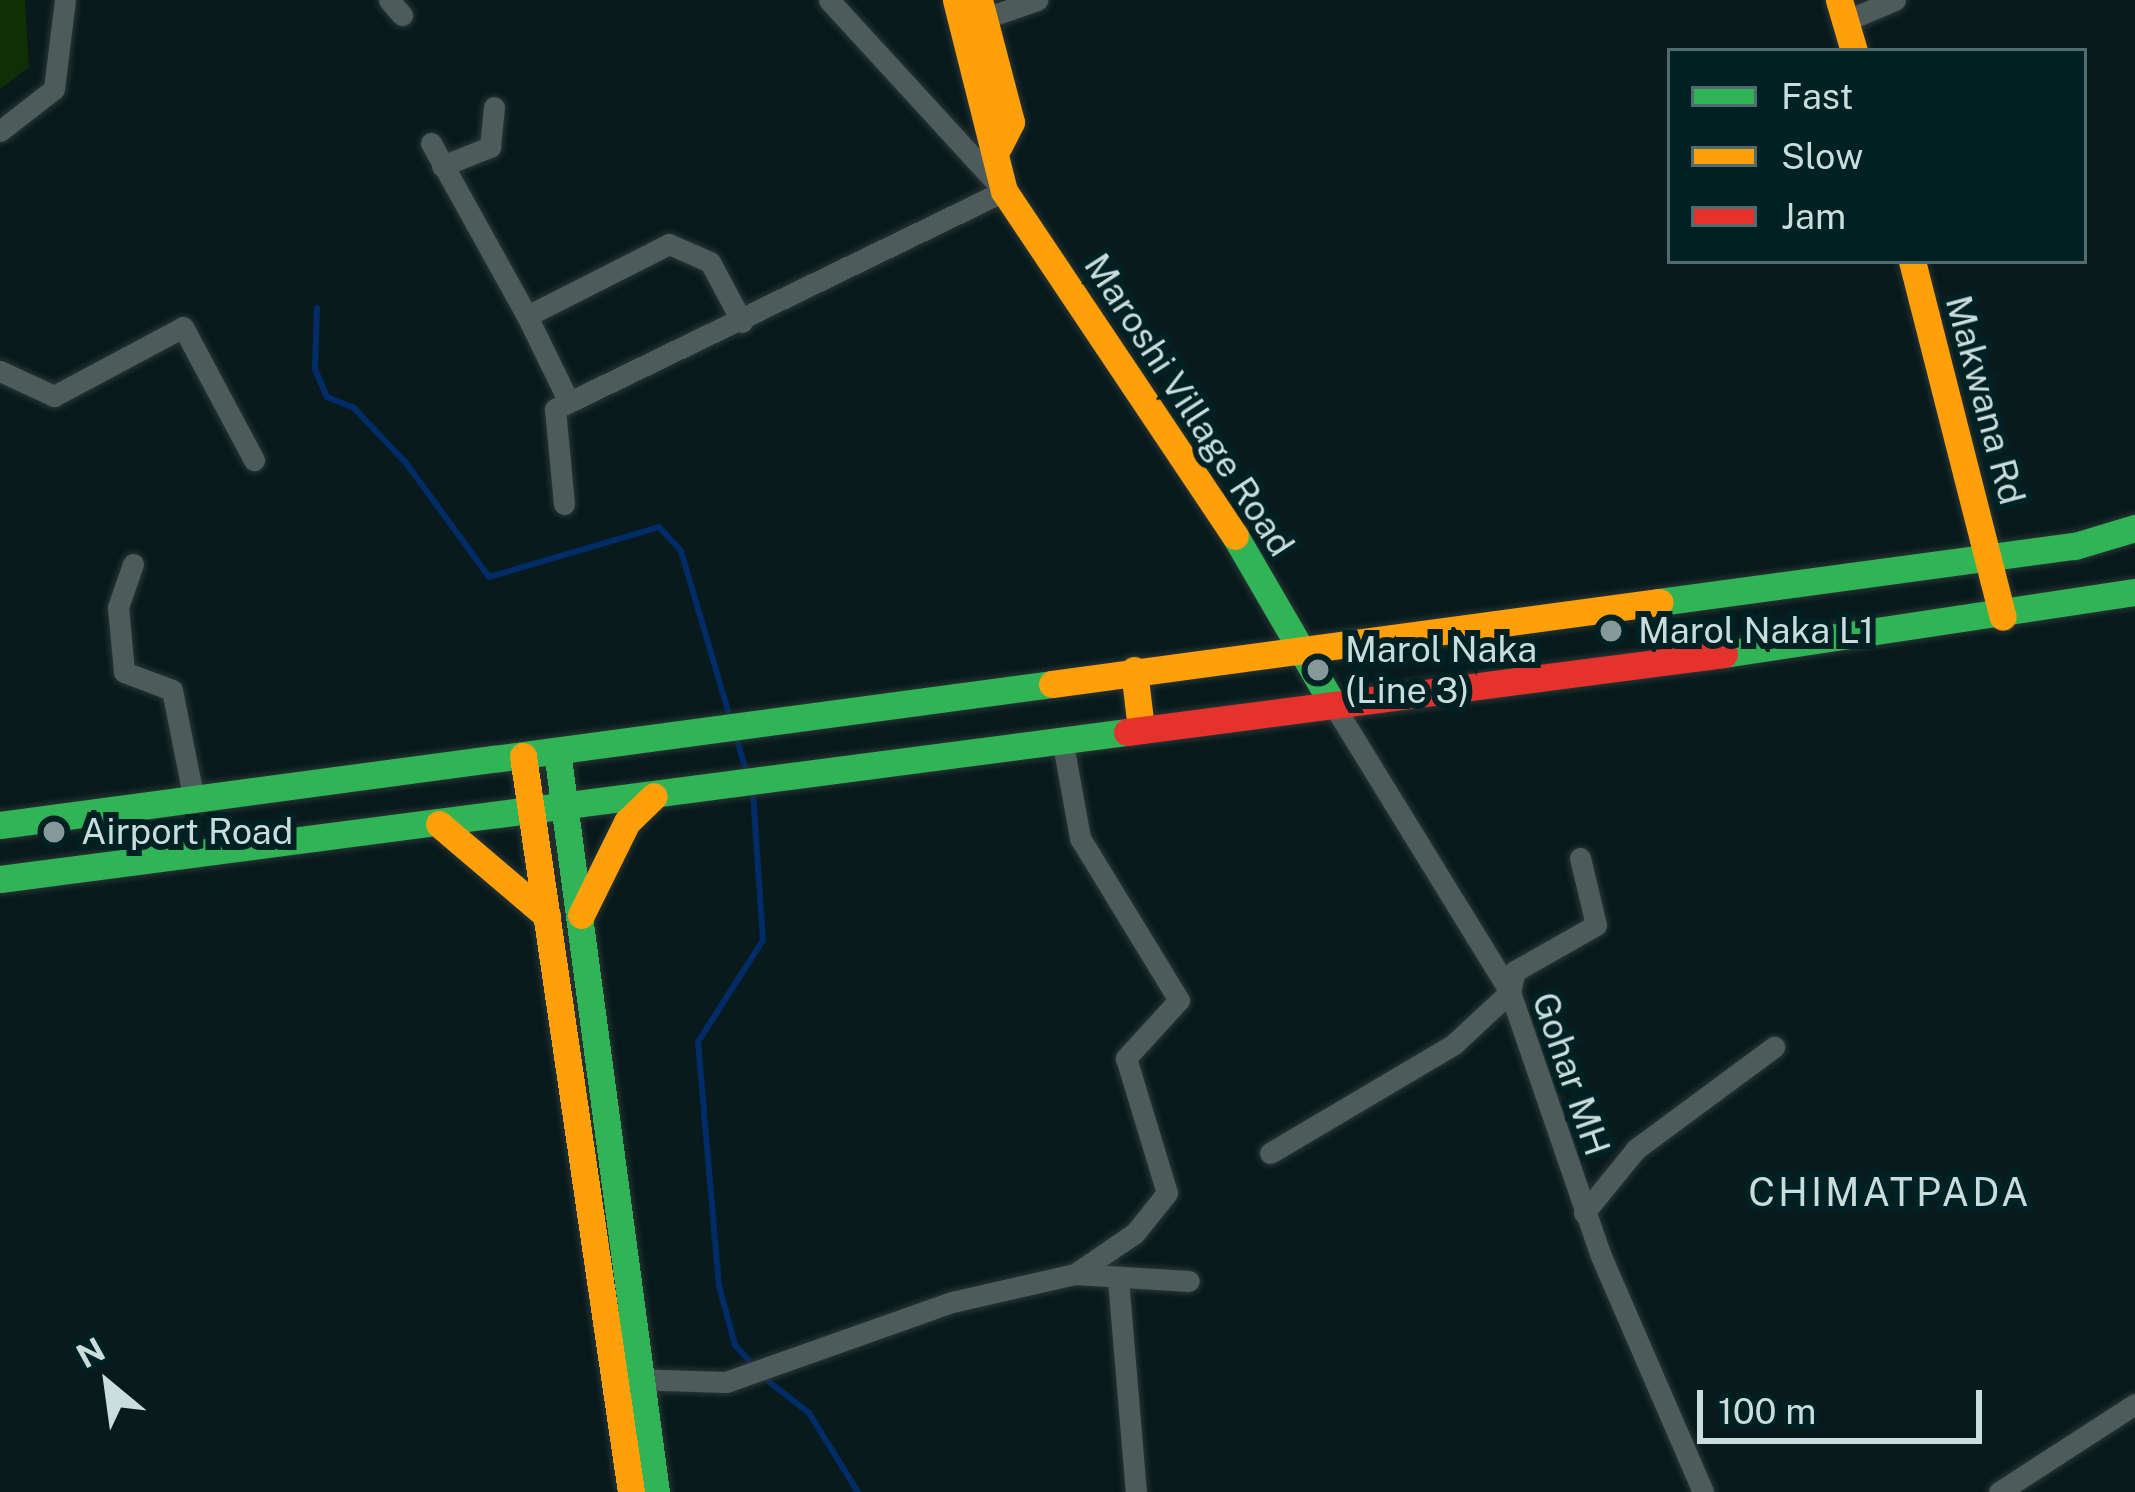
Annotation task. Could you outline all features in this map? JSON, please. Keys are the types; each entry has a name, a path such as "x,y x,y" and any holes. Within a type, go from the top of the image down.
{"main road":[{"path":"1842,10 1853,48"},
{"name":"Maroshi Village Road","path":"970,11 1004,190 1237,539 1330,701"},
{"name":"Makwana Rd","path":"1913,264 2003,617"},
{"path":"0,825 1989,557 2135,528"},
{"path":"0,879 1063,744 1330,701 2003,617 2135,592"},
{"path":"1134,670 1141,729"},
{"path":"557,751 581,915 630,1379 631,1492"},
{"path":"523,756 630,1379 656,1492"},
{"path":"581,915 627,822 654,796"},
{"path":"439,824 547,916"}],"street":[{"path":"0,131 54,89 64,0"},
{"path":"564,504 555,409 742,322 1004,190 829,0"},
{"path":"970,11 1037,0"},
{"path":"1842,10 1895,0"},
{"path":"442,166 490,147 494,106"},
{"path":"431,143 569,402"},
{"path":"526,316 669,244 710,262 742,322"},
{"path":"0,371 54,396 183,327 254,460"},
{"path":"133,565 118,607 124,672 172,689 194,800"},
{"name":"Gohar MH","path":"1330,701 1510,992 1584,1213 1703,1492"},
{"path":"630,1379 726,1382 803,1354 1075,1274 1135,1233 1167,1193 1168,1168 1126,1058 1179,1000 1080,838 1063,744"},
{"path":"1270,1153 1394,1084 1510,992 1515,970 1597,925 1580,858"},
{"path":"1584,1213 1636,1149 1774,1047"},
{"path":"1075,1274 1189,1281"},
{"path":"1118,1279 1136,1492"},
{"path":"1999,1492 2135,1404"}],"green space":[{"path":"0,0 25,0 29,67 0,89"}],"waterway":[{"path":"317,308 315,369 327,397 354,408 406,463 489,577 659,527 681,551 730,718"},
{"path":"736,736 746,770"},
{"path":"753,794 763,940 698,1042 719,1286 735,1345 754,1366"},
{"path":"762,1376 809,1413 858,1492"}],"traffic: fast":[{"path":"1659,602 2075,546 2135,528"},
{"path":"1235,536 1331,701"},
{"path":"1724,654 2135,592"},
{"path":"0,825 1052,684"},
{"path":"0,879 1127,732"},
{"path":"557,751 656,1492"}],"traffic: slow":[{"path":"956,0 1004,191 1235,536"},
{"path":"979,0 1011,122 999,146"},
{"path":"1839,0 1853,48"},
{"path":"1913,264 2003,617"},
{"path":"1052,684 1659,602"},
{"path":"1134,670 1141,729"},
{"path":"523,756 631,1492"},
{"path":"581,915 627,822 654,796"},
{"path":"439,824 547,916"}],"traffic: jam":[{"path":"1127,732 1724,654"}],"place":[{"name":"Marol Naka L1","path":"1611,631"},
{"name":"Marol Naka (Line 3)","path":"1318,670"},
{"name":"Airport Road","path":"54,832"}],"district":[{"name":"CHIMATPADA","path":"1890,1192"}]}
